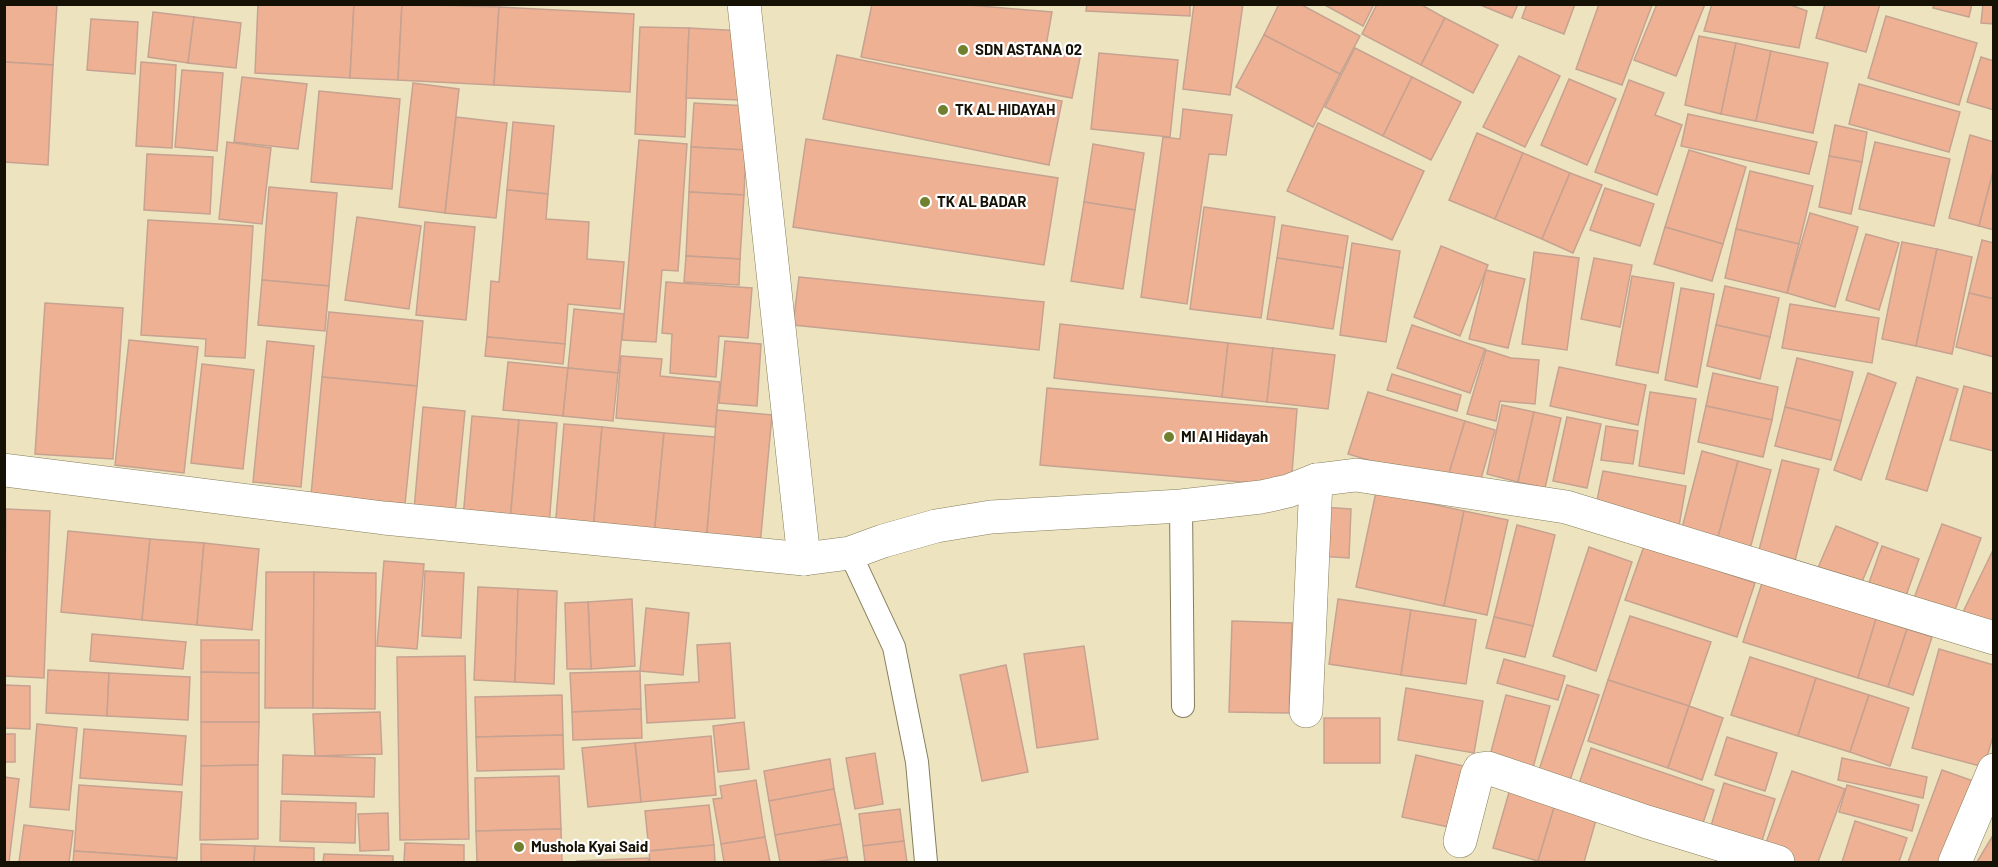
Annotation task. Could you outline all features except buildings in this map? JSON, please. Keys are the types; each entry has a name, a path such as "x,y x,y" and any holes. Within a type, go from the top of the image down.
{"street":[{"path":"744,4 804,559"},
{"path":"4,470 384,518 804,559 850,553 936,526 991,517 1181,506 1261,497 1288,491 1316,480 1356,475 1566,507 1994,638"},
{"path":"1306,711 1316,480"},
{"path":"1460,841 1477,775 1480,769 1488,768 1647,822 1779,862"},
{"path":"1955,862 1994,770"}],"lane":[{"path":"1181,506 1183,706"},
{"path":"850,553 894,647 917,762 926,862"}],"place":[{"name":"SDN ASTANA 02","path":"963,50"},
{"name":"TK AL HIDAYAH","path":"943,110"},
{"name":"TK AL BADAR","path":"925,202"},
{"name":"MI Al Hidayah","path":"1169,437"},
{"name":"Mushola Kyai Said","path":"519,847"}]}
